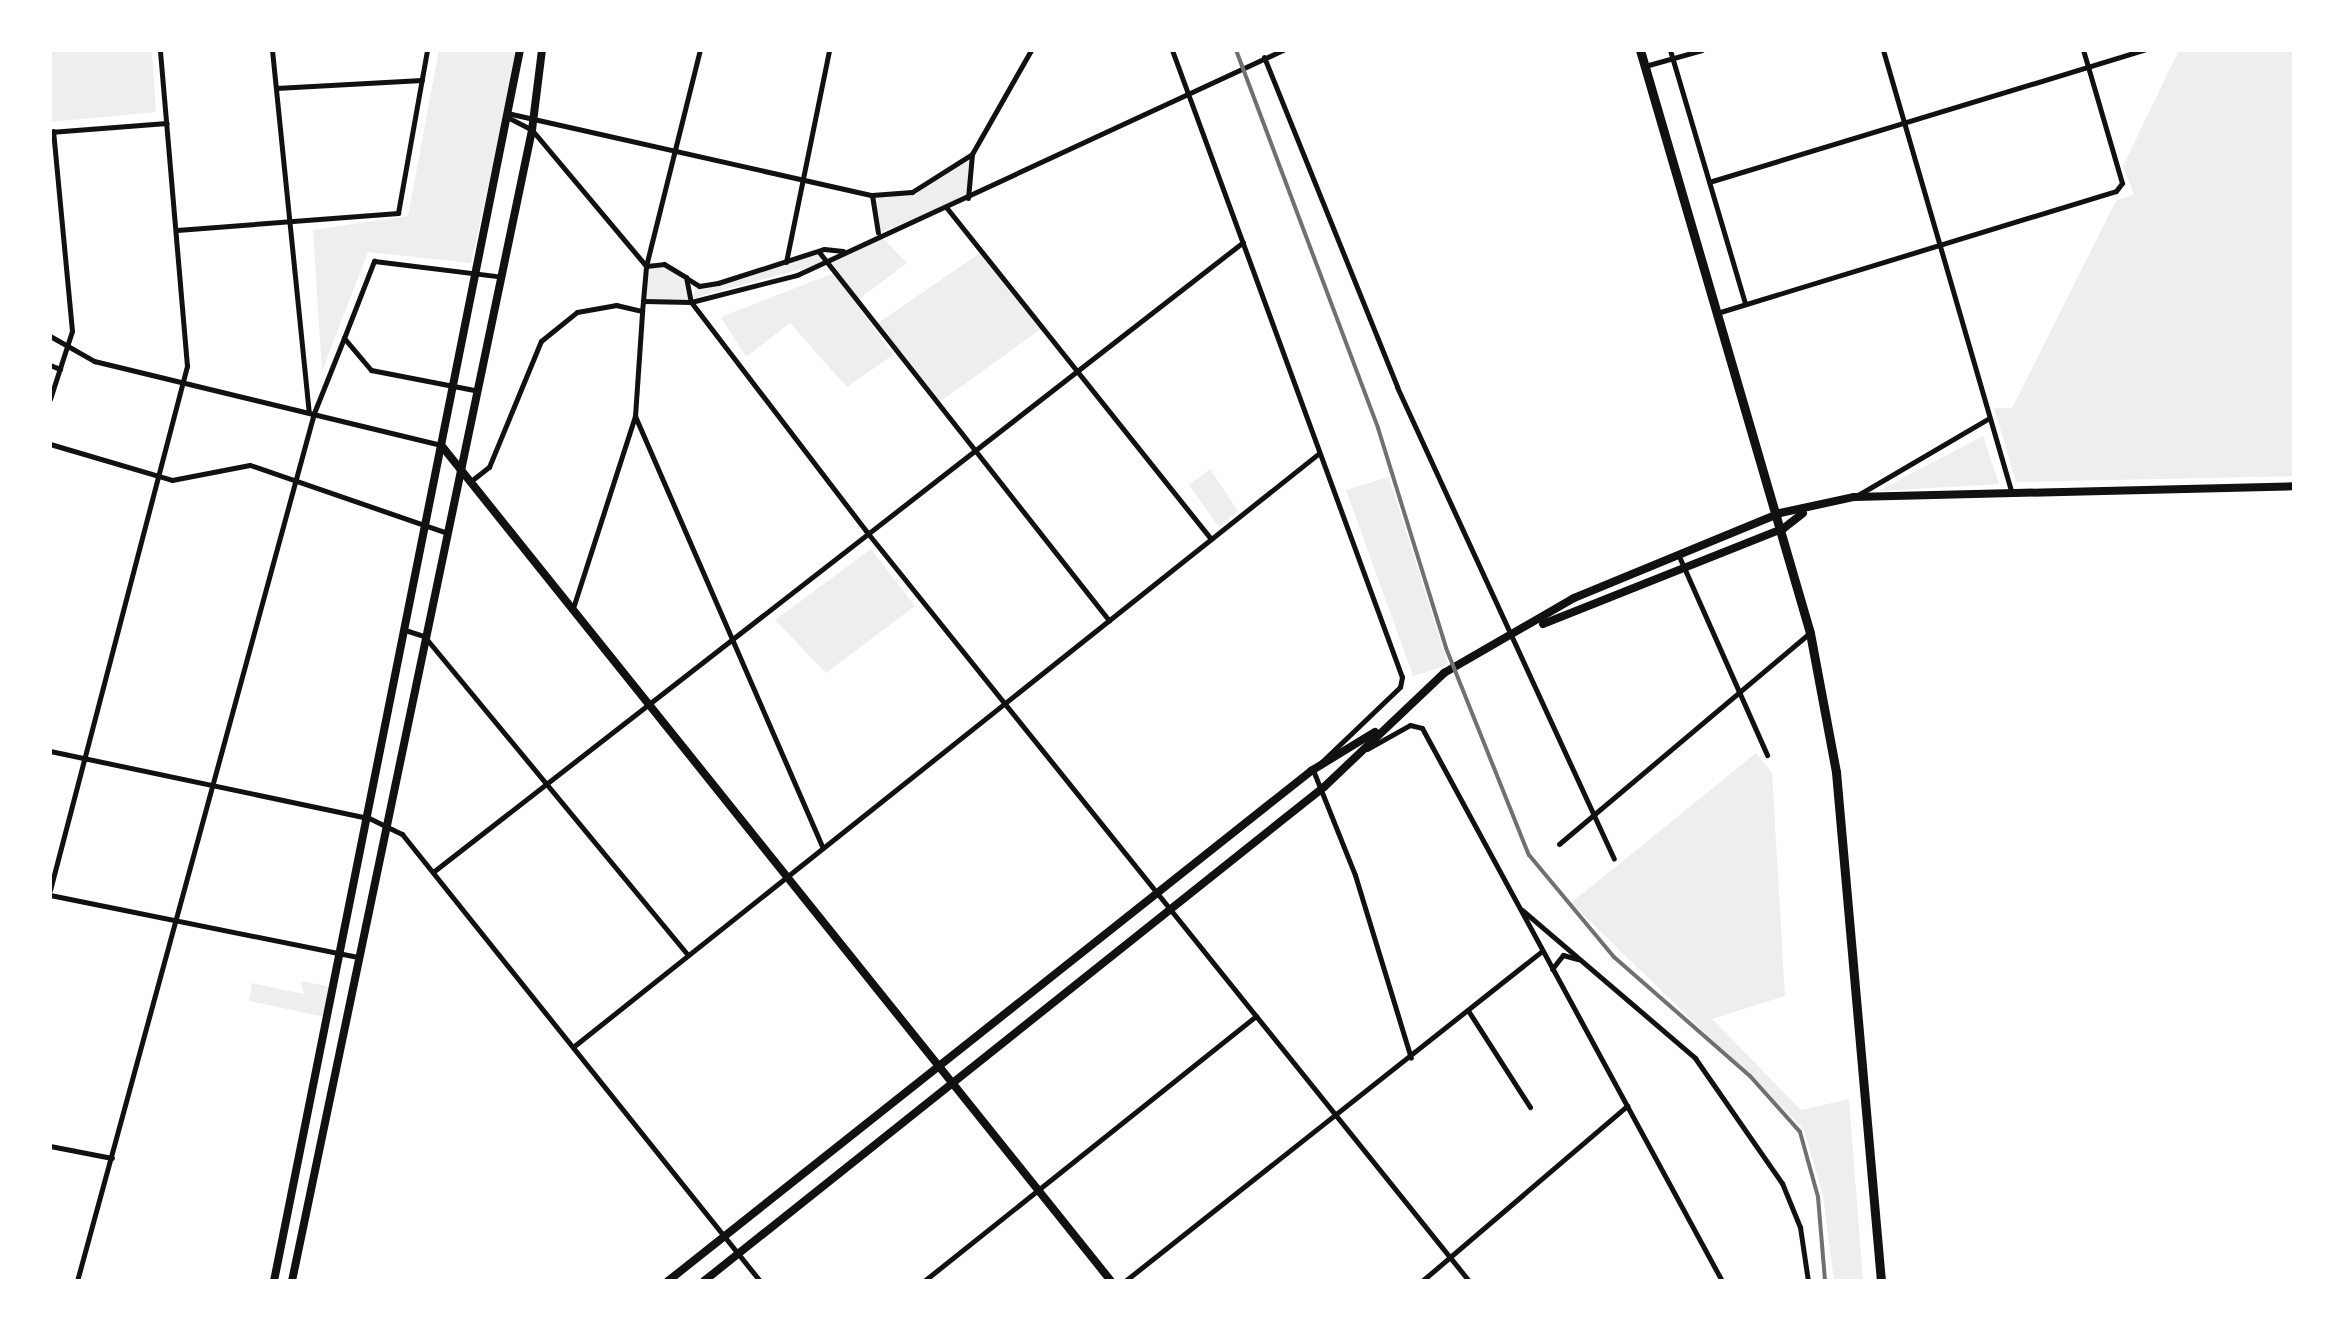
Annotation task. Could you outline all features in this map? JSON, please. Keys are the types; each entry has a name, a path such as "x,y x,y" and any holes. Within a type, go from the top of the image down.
{"main road":[{"path":"1640,50 1780,513 1810,632 1836,772 1881,1281"}],"street":[{"path":"160,50 188,366 180,382 50,892 358,957"},
{"path":"272,50 312,412"},
{"path":"177,230 398,212 427,50"},
{"path":"274,1281 520,50"},
{"path":"292,1281 497,276 532,130 529,118 542,50"},
{"path":"573,608 636,416 646,266 700,50"},
{"path":"786,262 829,50"},
{"path":"968,198 972,154 1030,50"},
{"path":"668,1281 1313,770 1400,687 1402,677 1172,50"},
{"path":"1670,50 1745,304"},
{"path":"1645,66 1702,50"},
{"path":"1882,50 2011,490"},
{"path":"1717,312 2112,193 2122,182 2083,50"},
{"path":"1709,182 2144,50"},
{"path":"646,266 664,264 699,286 819,252 843,250 968,198 1219,74 1278,51"},
{"path":"1264,57 1397,387 1510,640 1614,859"},
{"path":"276,88 422,80"},
{"path":"507,115 872,195 912,192 972,154"},
{"path":"507,115 532,130 646,266"},
{"path":"50,398 72,331 52,132 167,122"},
{"path":"872,195 878,234"},
{"path":"946,207 1082,371 1211,539"},
{"path":"433,872 866,532 1082,371 1244,241"},
{"path":"642,311 643,302 691,302 832,262 843,250"},
{"path":"819,252 832,262 1108,621"},
{"path":"77,1281 312,412 374,261 497,276"},
{"path":"686,278 691,302 866,532 1469,1281"},
{"path":"471,481 488,467 523,374 558,323 598,308 642,311"},
{"path":"50,336 66,349 180,382 441,445 1111,1281"},
{"path":"344,338 371,370 474,390"},
{"path":"50,365 60,368"},
{"path":"636,416 728,639 823,848"},
{"path":"1854,498 1990,418"},
{"path":"50,444 158,478 250,465 445,532"},
{"path":"573,1046 1319,453"},
{"path":"434,480 454,485"},
{"path":"704,1281 1320,790 1444,673 1510,640 1574,598 1780,513 1803,512 1854,498 2011,490 2294,486"},
{"path":"1529,628 1686,570 1784,528 1803,512"},
{"path":"1678,554 1766,755"},
{"path":"406,630 424,636 688,955"},
{"path":"1559,844 1810,632"},
{"path":"1313,770 1387,724"},
{"path":"1360,753 1410,725 1422,728 1722,1281"},
{"path":"50,751 369,818 402,834 760,1281"},
{"path":"1313,770 1355,874 1411,1058"},
{"path":"1518,907 1695,1058 1757,1139 1800,1227 1808,1281"},
{"path":"1125,1281 1469,1012 1485,999 1488,987 1542,951"},
{"path":"1552,968 1563,955 1584,963"},
{"path":"1469,1012 1530,1107"},
{"path":"924,1281 1256,1016"},
{"path":"1422,1281 1627,1106"},
{"path":"50,1146 112,1158"},
{"path":"276,1266 294,1270"}],"shaded area":[{"path":"50,50 152,50 156,112 50,122"},
{"path":"439,50 519,50 471,263 368,252 322,371 313,230 408,216"},
{"path":"2179,50 2294,50 2294,476 2016,482 1994,408 2012,408 2116,201 2134,194 2123,166"},
{"path":"972,154 968,198 878,233 907,263 859,299 831,262 878,234 872,195 897,196 920,187"},
{"path":"983,251 1045,326 938,403 878,323"},
{"path":"818,254 827,262 693,298 695,289 690,283 691,302 643,301 646,266 677,268 700,288"},
{"path":"834,273 893,355 847,387 790,323 746,357 721,317"},
{"path":"1983,436 1999,484 1880,491 1880,490"},
{"path":"1210,469 1238,511 1219,527 1189,485"},
{"path":"1389,477 1448,665 1413,676 1346,490"},
{"path":"871,549 915,606 826,673 775,620"},
{"path":"1756,753 1772,773 1785,996 1712,1019 1801,1110 1849,1099 1863,1281 1834,1281 1823,1195 1803,1128 1571,903"},
{"path":"301,981 331,987 325,1017 249,1001 252,983 304,994"}],"railway":[{"path":"1236,50 1378,428 1446,648 1529,855 1614,957 1750,1076 1800,1132 1818,1197 1825,1281"}]}
